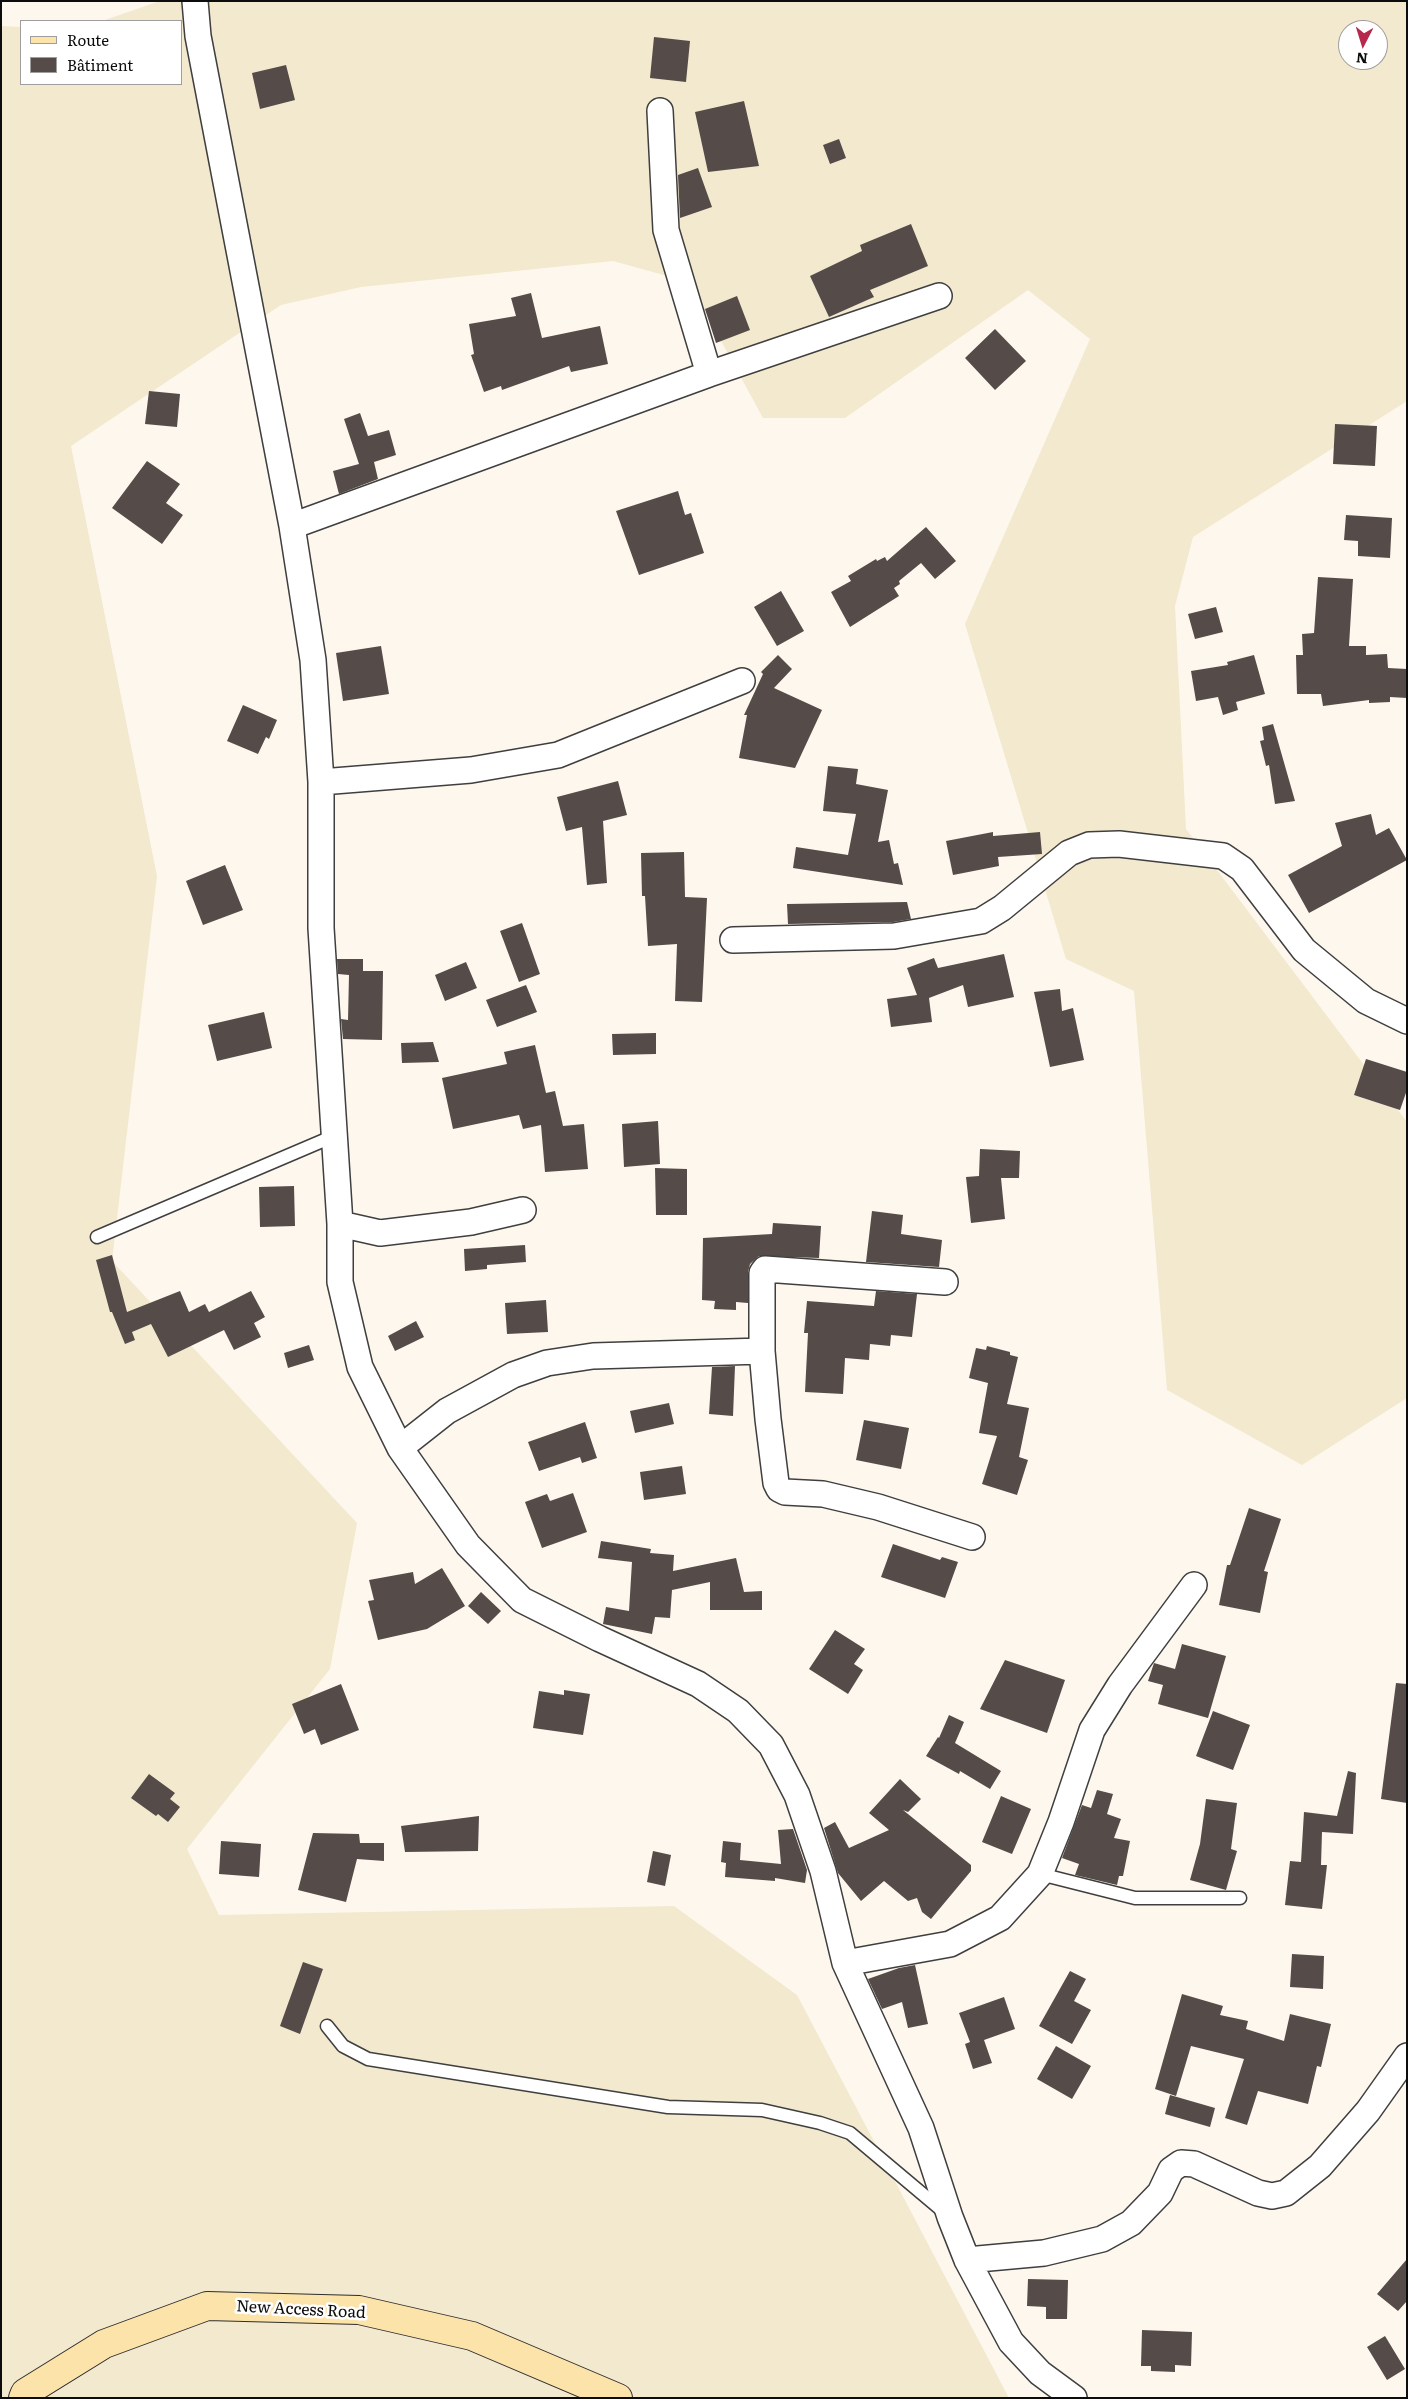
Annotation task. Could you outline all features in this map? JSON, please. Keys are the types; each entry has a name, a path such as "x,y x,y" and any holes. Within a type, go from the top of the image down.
{"main road":[{"name":"New Access Road","path":"23,2398 26,2393 104,2344 207,2306 359,2310 472,2336 618,2398"}],"street":[{"path":"195,1 198,36 292,526 313,660 321,782 321,928 340,1224 340,1282 360,1367 400,1448 468,1545 522,1600 600,1639 698,1684 738,1711 771,1745 797,1795 823,1871 845,1964 921,2128 950,2217 967,2260 1011,2342 1040,2373 1074,2398"},
{"path":"660,111 666,230 709,374"},
{"path":"292,526 709,374 939,296"},
{"path":"321,782 471,770 558,755 742,681"},
{"path":"733,940 894,936 981,921 1002,908 1069,853 1089,845 1119,844 1223,856 1242,869 1304,950 1366,1001 1407,1021"},
{"path":"340,1224 380,1233 471,1222 523,1210"},
{"path":"945,1282 765,1269 762,1273 762,1351 776,1483 779,1489 785,1492 823,1494 878,1507 972,1537"},
{"path":"400,1448 447,1411 513,1375 547,1363 593,1356 762,1351"},
{"path":"845,1964 950,1944 1000,1918 1040,1874 1061,1822 1092,1730 1120,1685 1194,1585"},
{"path":"967,2260 1044,2253 1102,2239 1130,2223 1160,2193 1171,2170 1181,2163 1194,2164 1258,2193 1272,2196 1286,2193 1326,2159 1368,2111 1407,2056"}],"lane":[{"path":"97,1237 334,1136"},
{"path":"1040,1874 1135,1898 1240,1898"},
{"path":"327,2026 343,2046 368,2060 668,2107 762,2110 820,2123 850,2133 950,2217"}],"shaded area":[{"path":"160,1 1407,1 1407,401 1193,537 1175,606 1186,829 1407,1122 1407,1398 1302,1465 1167,1390 1134,991 1066,959 965,624 1090,339 1028,290 845,418 763,418 689,282 613,261 361,287 281,305 71,446 157,876 112,1261 357,1523 330,1669 187,1849 219,1915 674,1906 797,1995 1009,2398 1,2398 1,26 20,27 20,85 182,85 182,20 105,20"}],"building":[{"path":"654,37 690,41 686,82 650,78"},
{"path":"286,65 295,100 260,109 252,73"},
{"path":"744,101 759,166 708,172 695,112"},
{"path":"839,139 846,158 830,164 823,145"},
{"path":"698,168 712,207 680,218 678,175"},
{"path":"911,224 928,266 870,290 874,297 829,317 810,276 862,251 860,245"},
{"path":"531,293 542,338 600,326 608,364 571,372 569,366 502,390 501,386 484,392 471,355 474,354 469,324 516,316 511,298"},
{"path":"737,296 750,330 716,343 705,309"},
{"path":"995,329 1026,361 995,390 965,358"},
{"path":"149,391 180,394 177,427 145,424"},
{"path":"360,413 368,436 389,430 396,455 374,462 378,479 339,494 333,471 359,464 344,419"},
{"path":"1335,424 1377,426 1375,466 1333,464"},
{"path":"147,461 180,484 166,503 183,515 162,544 112,508"},
{"path":"678,491 685,515 691,513 704,553 639,575 616,511"},
{"path":"1346,515 1392,518 1390,558 1358,556 1358,541 1344,540"},
{"path":"926,527 956,561 935,579 921,563 899,581 900,584 894,588 899,596 850,627 831,592 851,581 848,576 876,559 877,561 885,557 887,561"},
{"path":"1318,577 1353,579 1349,646 1366,646 1366,655 1387,654 1388,668 1407,669 1407,698 1390,697 1390,702 1369,703 1369,700 1323,706 1321,694 1297,694 1296,655 1303,655 1302,634 1314,633"},
{"path":"781,591 804,631 777,646 754,607"},
{"path":"1216,607 1223,632 1195,639 1188,614"},
{"path":"381,646 389,694 343,701 336,653"},
{"path":"778,655 792,669 774,688 822,710 795,768 739,758 747,715 744,715 763,674 761,672"},
{"path":"1254,655 1265,694 1236,702 1238,710 1223,715 1218,697 1196,701 1191,671 1228,665 1227,662"},
{"path":"243,705 277,720 269,739 266,737 258,754 227,741"},
{"path":"1273,724 1295,801 1275,804 1269,765 1266,766 1260,741 1264,740 1262,727"},
{"path":"828,766 858,769 856,784 888,790 878,842 889,840 894,864 898,863 903,885 793,868 796,847 848,855 856,814 823,811"},
{"path":"618,781 627,815 603,821 607,883 587,885 582,827 566,831 557,797"},
{"path":"1371,814 1376,835 1389,828 1407,860 1309,913 1288,875 1342,846 1335,823"},
{"path":"993,832 993,836 1040,832 1042,854 998,857 999,866 953,875 946,841"},
{"path":"684,852 685,897 707,898 702,1002 675,1001 677,944 648,946 645,896 642,896 641,853"},
{"path":"225,865 243,910 203,925 186,881"},
{"path":"907,902 911,919 893,922 788,924 787,904"},
{"path":"522,923 540,974 519,982 500,931"},
{"path":"1004,954 1014,997 968,1007 963,985 929,998 932,1022 891,1027 887,999 917,995 907,968 934,958 938,968"},
{"path":"337,959 363,959 363,971 383,971 382,1040 343,1039 341,1019 348,1020 349,975 338,974"},
{"path":"466,962 477,988 445,1001 435,975"},
{"path":"526,985 537,1012 497,1027 486,1000"},
{"path":"1060,989 1062,1011 1073,1008 1084,1060 1050,1067 1034,992"},
{"path":"264,1012 272,1048 217,1061 208,1025"},
{"path":"656,1033 656,1054 613,1055 612,1034"},
{"path":"433,1042 439,1062 402,1063 401,1043"},
{"path":"535,1045 546,1093 555,1091 563,1126 584,1124 588,1169 545,1172 541,1125 523,1129 519,1115 453,1129 442,1078 507,1064 504,1052"},
{"path":"1366,1059 1407,1072 1407,1090 1400,1110 1354,1095"},
{"path":"658,1121 660,1164 624,1167 622,1124"},
{"path":"980,1149 1020,1151 1019,1178 1001,1178 1005,1219 971,1223 966,1177 979,1176"},
{"path":"655,1168 687,1169 687,1215 656,1215"},
{"path":"294,1186 295,1226 260,1227 259,1187"},
{"path":"872,1211 903,1215 901,1234 942,1240 939,1267 866,1262"},
{"path":"773,1223 821,1226 819,1258 759,1256 750,1264 748,1272 748,1303 736,1302 736,1310 714,1309 715,1301 702,1300 703,1238 772,1234"},
{"path":"525,1245 526,1262 487,1265 487,1269 465,1271 464,1249"},
{"path":"112,1255 127,1312 180,1291 189,1312 205,1304 209,1312 251,1291 265,1317 254,1323 261,1337 234,1350 224,1330 168,1357 151,1324 132,1332 135,1340 125,1344 112,1312 110,1312 96,1260"},
{"path":"876,1291 917,1294 912,1337 891,1335 890,1346 870,1344 869,1360 845,1358 843,1394 805,1392 808,1333 804,1333 807,1301 874,1306"},
{"path":"546,1300 548,1332 507,1334 505,1303"},
{"path":"416,1321 424,1337 395,1351 388,1336"},
{"path":"309,1345 314,1360 288,1368 284,1353"},
{"path":"987,1346 1010,1352 1010,1355 1018,1357 1007,1404 1029,1408 1019,1457 1028,1460 1017,1495 982,1484 997,1436 979,1433 988,1383 969,1378 976,1348 986,1350"},
{"path":"735,1366 733,1416 709,1414 712,1367"},
{"path":"669,1403 674,1424 635,1433 630,1411"},
{"path":"864,1420 909,1428 901,1469 856,1460"},
{"path":"585,1422 597,1458 582,1463 580,1457 539,1471 528,1442"},
{"path":"682,1466 686,1494 644,1500 640,1472"},
{"path":"573,1493 587,1532 542,1548 525,1502 547,1494 550,1501"},
{"path":"1249,1508 1281,1519 1264,1571 1268,1572 1260,1613 1219,1605 1227,1565 1230,1565"},
{"path":"601,1541 651,1549 650,1553 674,1555 673,1571 736,1558 744,1592 762,1591 762,1610 710,1610 710,1582 672,1590 670,1618 655,1617 652,1634 603,1624 606,1607 629,1611 632,1562 598,1558"},
{"path":"893,1544 940,1560 942,1557 958,1562 945,1598 881,1577"},
{"path":"442,1568 465,1606 427,1629 378,1640 368,1601 374,1600 369,1580 413,1572 415,1584"},
{"path":"481,1592 501,1611 488,1624 468,1606"},
{"path":"835,1630 865,1649 854,1664 863,1670 848,1694 809,1669"},
{"path":"1182,1644 1226,1656 1208,1718 1158,1704 1163,1685 1148,1681 1154,1663 1175,1669"},
{"path":"1005,1660 1065,1680 1047,1733 980,1709"},
{"path":"1396,1683 1407,1684 1407,1803 1381,1799"},
{"path":"341,1684 359,1730 321,1745 315,1729 304,1734 292,1704"},
{"path":"564,1690 590,1694 583,1735 533,1728 539,1691 564,1695"},
{"path":"1213,1711 1250,1725 1233,1770 1196,1756"},
{"path":"949,1715 964,1722 955,1743 1001,1771 990,1789 960,1771 959,1774 926,1756 939,1738"},
{"path":"1348,1771 1356,1773 1353,1834 1322,1832 1321,1865 1327,1865 1322,1909 1285,1905 1290,1861 1301,1862 1304,1812 1337,1816"},
{"path":"149,1774 175,1793 170,1799 180,1807 168,1822 131,1798"},
{"path":"900,1779 921,1799 908,1812 903,1810 971,1865 971,1871 931,1919 922,1912 917,1898 908,1901 884,1881 861,1901 838,1873 824,1828 835,1822 849,1848 889,1830 869,1813"},
{"path":"1097,1790 1113,1794 1107,1814 1121,1819 1114,1838 1130,1841 1123,1876 1119,1876 1117,1885 1075,1875 1079,1864 1062,1858 1082,1805 1091,1808"},
{"path":"1001,1796 1031,1809 1012,1854 982,1842"},
{"path":"1206,1799 1237,1803 1231,1849 1237,1851 1226,1890 1190,1880 1200,1844"},
{"path":"479,1816 478,1851 405,1852 401,1826"},
{"path":"793,1829 807,1870 805,1883 775,1878 775,1881 725,1877 726,1863 721,1862 723,1841 741,1843 740,1860 781,1864 778,1830"},
{"path":"313,1833 359,1834 360,1843 384,1843 384,1861 357,1859 346,1902 298,1890"},
{"path":"221,1841 261,1844 259,1877 219,1874"},
{"path":"653,1851 671,1855 665,1886 647,1882"},
{"path":"1292,1954 1324,1956 1323,1989 1290,1987"},
{"path":"303,1962 323,1969 300,2034 280,2026"},
{"path":"915,1965 928,2024 908,2028 902,2002 882,2009 868,1979 899,1968"},
{"path":"1070,1971 1086,1979 1074,2001 1091,2010 1072,2044 1039,2026"},
{"path":"1182,1994 1223,2006 1220,2015 1248,2021 1246,2029 1284,2041 1290,2014 1331,2024 1321,2067 1317,2066 1308,2104 1258,2091 1247,2125 1225,2118 1244,2059 1191,2046 1176,2096 1155,2089"},
{"path":"1004,1997 1015,2029 984,2040 992,2063 973,2069 965,2044 970,2042 959,2013"},
{"path":"1056,2046 1091,2066 1072,2099 1037,2079"},
{"path":"1170,2095 1215,2108 1210,2127 1165,2114"},
{"path":"1407,2259 1407,2301 1398,2311 1377,2294"},
{"path":"1028,2279 1068,2280 1067,2319 1046,2319 1046,2307 1027,2306"},
{"path":"1142,2330 1192,2332 1191,2366 1175,2365 1175,2372 1151,2371 1151,2366 1141,2366"},
{"path":"1385,2336 1405,2369 1387,2380 1367,2347"}]}
